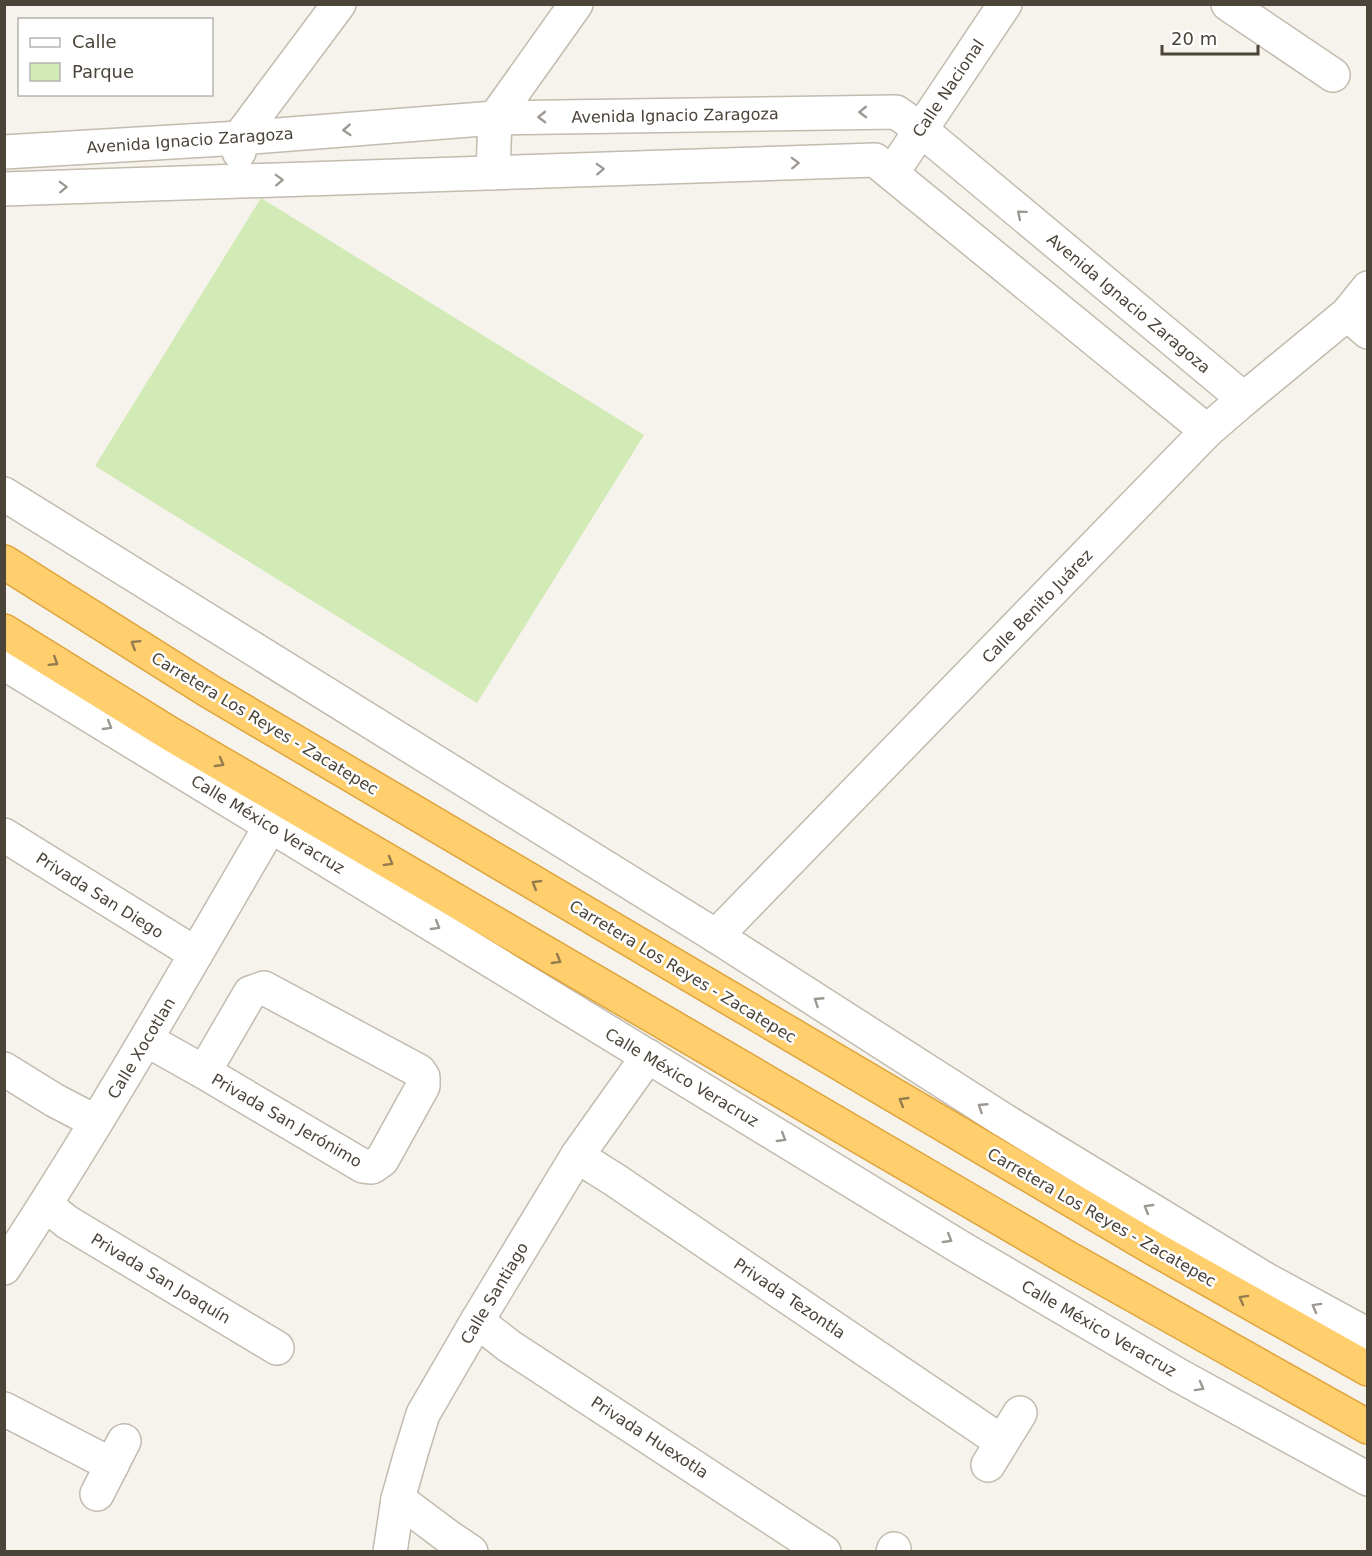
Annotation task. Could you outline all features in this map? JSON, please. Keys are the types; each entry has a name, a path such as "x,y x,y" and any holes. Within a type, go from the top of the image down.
{"highway":[{"name":"Carretera Los Reyes - Zacatepec","path":"4,562 209,691 1153,1248 1368,1369"},
{"path":"4,630 172,735 1066,1257 1368,1427"}],"street":[{"path":"239,181 239,138 339,4"},
{"path":"494,173 495,118 576,4"},
{"name":"Calle Nacional","path":"892,173 1005,4"},
{"path":"1228,4 1333,75"},
{"name":"Avenida Ignacio Zaragoza","path":"4,152 239,138 495,118 896,112 920,129 1244,399"},
{"path":"4,189 875,160 1207,431"},
{"name":"Calle Benito Juárez","path":"717,936 1207,431 1244,399 1357,323 1368,288"},
{"path":"4,494 717,936 1005,1121 1265,1279 1368,1335"},
{"name":"Calle México Veracruz","path":"4,663 973,1255 1178,1375 1368,1479"},
{"name":"Calle Xocotlan","path":"4,1268 46,1205 147,1040 271,825"},
{"name":"Privada San Diego","path":"4,835 196,954"},
{"name":"Privada San Jerónimo","path":"147,1040 363,1166 372,1167 382,1160 423,1086 423,1077 419,1071 264,988 250,993 204,1072"},
{"name":"Calle Santiago","path":"390,1551 398,1499 423,1414 577,1156 648,1056"},
{"path":"4,1069 54,1100 96,1122"},
{"name":"Privada Tezontla","path":"577,1156 635,1193 995,1454 1020,1413"},
{"name":"Privada San Joaquín","path":"46,1205 67,1222 277,1348"},
{"name":"Privada Huexotla","path":"477,1321 509,1346 824,1551"},
{"path":"4,1408 118,1453 97,1494"},
{"path":"398,1499 471,1551"}],"green space":[{"path":"261,198 644,435 477,703 95,466"}]}
